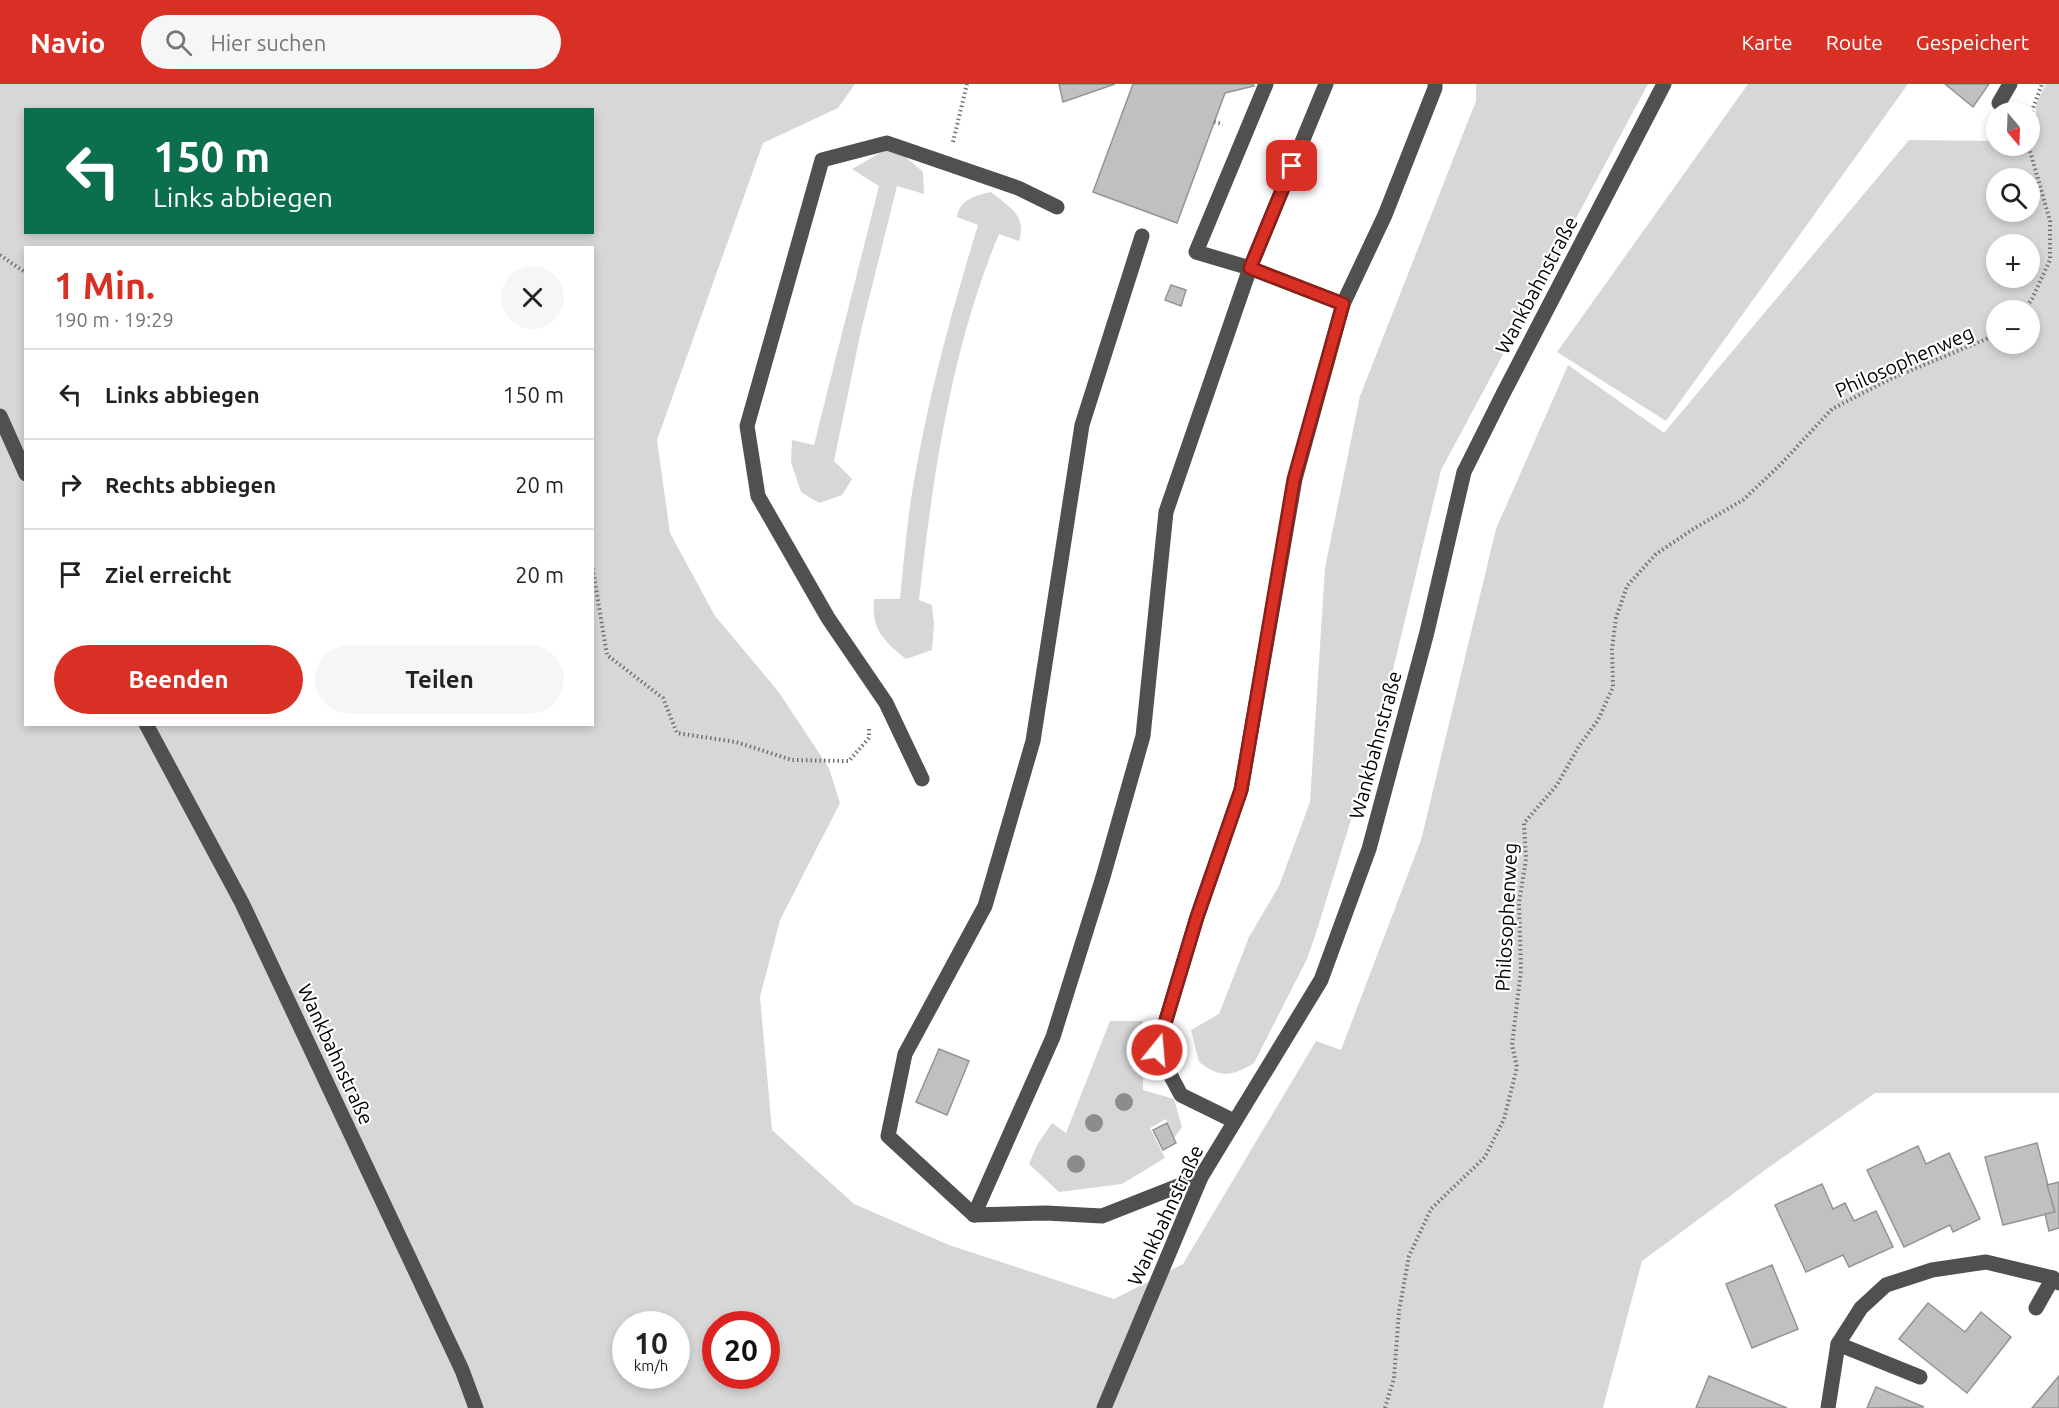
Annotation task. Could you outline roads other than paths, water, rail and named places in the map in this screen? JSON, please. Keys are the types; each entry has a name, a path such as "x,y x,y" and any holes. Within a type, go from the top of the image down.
{"street":[{"path":"1266,84 1196,252 1250,268 1343,304"},
{"path":"974,1215 1053,1037 1103,877 1143,736 1166,512 1250,268 1326,84"},
{"path":"1234,1121 1181,1095 1157,1050 1197,917 1241,790 1294,479 1343,304 1385,215 1435,84"},
{"name":"Wankbahnstraße","path":"1104,1408 1201,1177 1321,980 1369,849 1427,632 1464,472 1664,84"},
{"path":"2000,102 2010,84"},
{"path":"922,779 886,703 828,618 758,496 747,426 822,160 887,143 1018,188 1057,207"},
{"path":"1142,236 1083,425 1034,741 985,906 905,1054 888,1136 974,1215 1046,1213 1102,1216 1201,1177"},
{"path":"0,416 24,470"},
{"name":"Wankbahnstraße","path":"147,726 242,903 462,1370 476,1408"},
{"path":"1828,1408 1838,1344 1861,1308 1886,1285 1932,1270 1986,1262 2056,1280 2036,1308"},
{"path":"1838,1344 1920,1377"}]}
